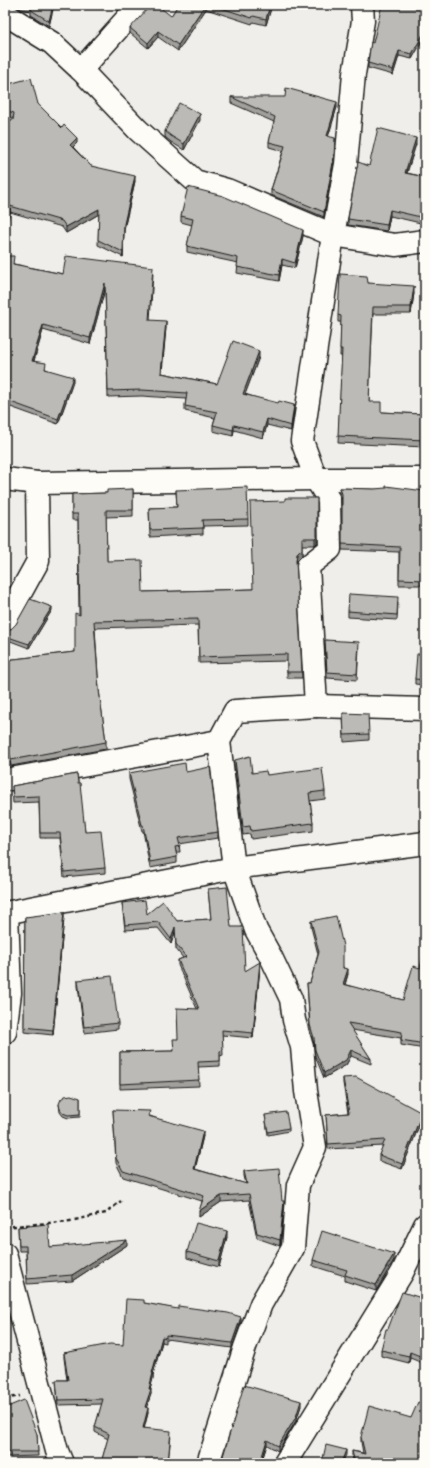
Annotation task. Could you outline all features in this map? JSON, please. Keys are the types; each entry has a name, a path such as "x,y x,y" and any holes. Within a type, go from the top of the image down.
{"street":[{"path":"81,70 139,5"},
{"path":"316,706 308,566 330,549 329,500 316,479 302,441 333,235 346,164 354,74 363,21 362,5"},
{"path":"5,14 52,43 81,70 138,130 195,181 227,190 333,235 395,245 425,241"},
{"path":"5,479 37,483 425,479"},
{"path":"5,621 38,561 37,483"},
{"path":"208,1463 245,1346 261,1304 293,1248 298,1185 315,1147 306,1091 302,1047 294,1020 291,999 271,956 256,930 234,868 219,741 235,711 316,706 425,709"},
{"path":"5,780 219,741"},
{"path":"5,1032 10,993 6,913 234,868 425,843"},
{"path":"285,1463 402,1273 425,1225"},
{"path":"5,1254 62,1463"}],"path":[{"path":"5,1227 70,1221 106,1213 121,1201"}],"building":[{"path":"29,5 53,5 49,21 31,10 32,6"},
{"path":"150,5 157,5 171,16 178,5 205,5 178,45 158,31 148,43 130,28"},
{"path":"212,5 270,5 266,19 253,16 252,18"},
{"path":"382,5 425,5 425,31 412,54 399,51 393,70 368,63 371,42 373,43"},
{"path":"31,78 38,104 62,128 64,125 77,138 70,145 91,166 135,176 124,224 123,252 98,240 99,209 66,227 62,221 10,206 5,222 5,120 13,120 14,113 5,110 5,85"},
{"path":"286,88 337,102 327,136 335,138 334,157 324,212 271,190 285,146 269,142 275,117 231,97 285,97"},
{"path":"179,103 200,114 184,144 165,131"},
{"path":"378,128 416,138 405,173 425,177 425,218 390,210 387,225 348,219 358,162 369,166"},
{"path":"188,187 223,196 303,230 295,263 282,259 279,275 237,267 238,258 187,246 193,219 181,216"},
{"path":"5,256 14,256 13,264 63,274 66,256 153,267 149,320 166,321 161,373 217,384 233,341 259,351 243,394 278,403 279,401 294,405 291,426 267,419 263,432 234,425 233,430 213,425 217,412 185,406 187,393 142,390 108,391 105,283 90,338 43,325 32,361 46,363 45,369 73,377 58,419 5,400"},
{"path":"340,274 367,276 368,283 414,286 411,307 373,307 369,402 381,402 381,412 422,414 425,332 425,440 338,436 342,349 340,349 341,316 338,315"},
{"path":"386,486 425,491 425,580 399,579 400,547 342,544 342,494 340,488 374,489 386,488"},
{"path":"247,487 248,519 202,520 203,528 150,530 149,508 177,507 176,490"},
{"path":"133,489 133,510 106,510 107,561 142,560 143,592 253,589 250,502 285,501 285,498 317,498 317,536 315,538 302,538 302,549 297,554 296,560 302,672 287,672 287,654 199,657 198,619 94,621 99,690 106,742 11,760 10,755 5,756 5,686 7,686 5,660 75,652 75,613 80,615 78,514 72,514 72,494 107,493 107,490"},
{"path":"349,594 398,597 397,615 348,611"},
{"path":"30,599 52,607 29,644 5,636 5,630 11,629 16,624"},
{"path":"423,621 425,621 425,680 415,679 417,654 421,654"},
{"path":"325,640 359,642 357,674 327,672"},
{"path":"343,713 368,714 369,734 344,735"},
{"path":"250,756 252,773 266,771 267,775 322,768 325,791 309,793 313,823 251,831 250,826 243,827 235,760"},
{"path":"185,763 186,772 210,767 218,832 178,838 180,846 175,847 177,857 150,862 143,825 129,773"},
{"path":"77,774 78,783 80,783 85,832 101,831 105,868 64,872 60,833 40,833 39,796 13,797 12,786"},
{"path":"227,887 231,927 243,927 245,971 260,962 253,1033 222,1030 223,1050 220,1051 220,1061 198,1062 199,1080 120,1084 120,1052 174,1051 173,1039 178,1039 177,1008 199,1009 178,960 186,957 176,944 175,927 171,939 158,922 125,925 122,903 145,900 147,914 163,901 177,921 211,919 208,889"},
{"path":"64,912 53,1030 24,1027 25,917"},
{"path":"336,916 343,946 343,968 348,969 343,984 403,1000 413,966 420,968 423,956 425,956 425,1044 401,1040 402,1032 348,1023 371,1059 351,1050 346,1060 324,1073 315,1050 314,1038 310,1025 307,983 310,983 319,952 311,921"},
{"path":"112,976 118,1023 84,1027 78,980"},
{"path":"356,1077 422,1113 402,1164 379,1155 385,1140 328,1144 326,1115 349,1113 343,1078"},
{"path":"71,1095 80,1098 80,1114 68,1115 63,1113 60,1109 59,1104 61,1099 65,1096"},
{"path":"113,1110 150,1111 148,1116 203,1131 194,1169 247,1184 244,1171 279,1168 282,1201 284,1201 280,1240 257,1233 249,1194 221,1196 199,1211 204,1196 123,1171 116,1158"},
{"path":"286,1112 289,1128 268,1132 265,1115"},
{"path":"196,1223 227,1231 219,1261 187,1252"},
{"path":"48,1224 50,1247 127,1240 72,1275 27,1279 26,1246 19,1246 18,1227"},
{"path":"322,1231 394,1254 376,1285 345,1275 347,1270 313,1260"},
{"path":"402,1292 425,1299 425,1358 410,1352 409,1356 381,1350 386,1329 388,1329"},
{"path":"126,1299 144,1300 144,1303 178,1309 178,1306 228,1313 241,1317 232,1343 166,1335 166,1338 162,1337 152,1373 149,1389 151,1389 145,1407 148,1408 143,1428 171,1431 168,1463 101,1463 109,1434 95,1427 103,1399 58,1400 56,1380 68,1380 64,1353 110,1344 123,1345"},
{"path":"244,1385 301,1401 296,1417 278,1446 267,1440 260,1463 221,1463"},
{"path":"24,1400 37,1434 38,1452 5,1452 5,1408"},
{"path":"418,1402 425,1405 425,1463 355,1463 352,1451 365,1454 361,1437 369,1406 411,1418"},
{"path":"326,1445 346,1450 341,1463 322,1463"}]}
